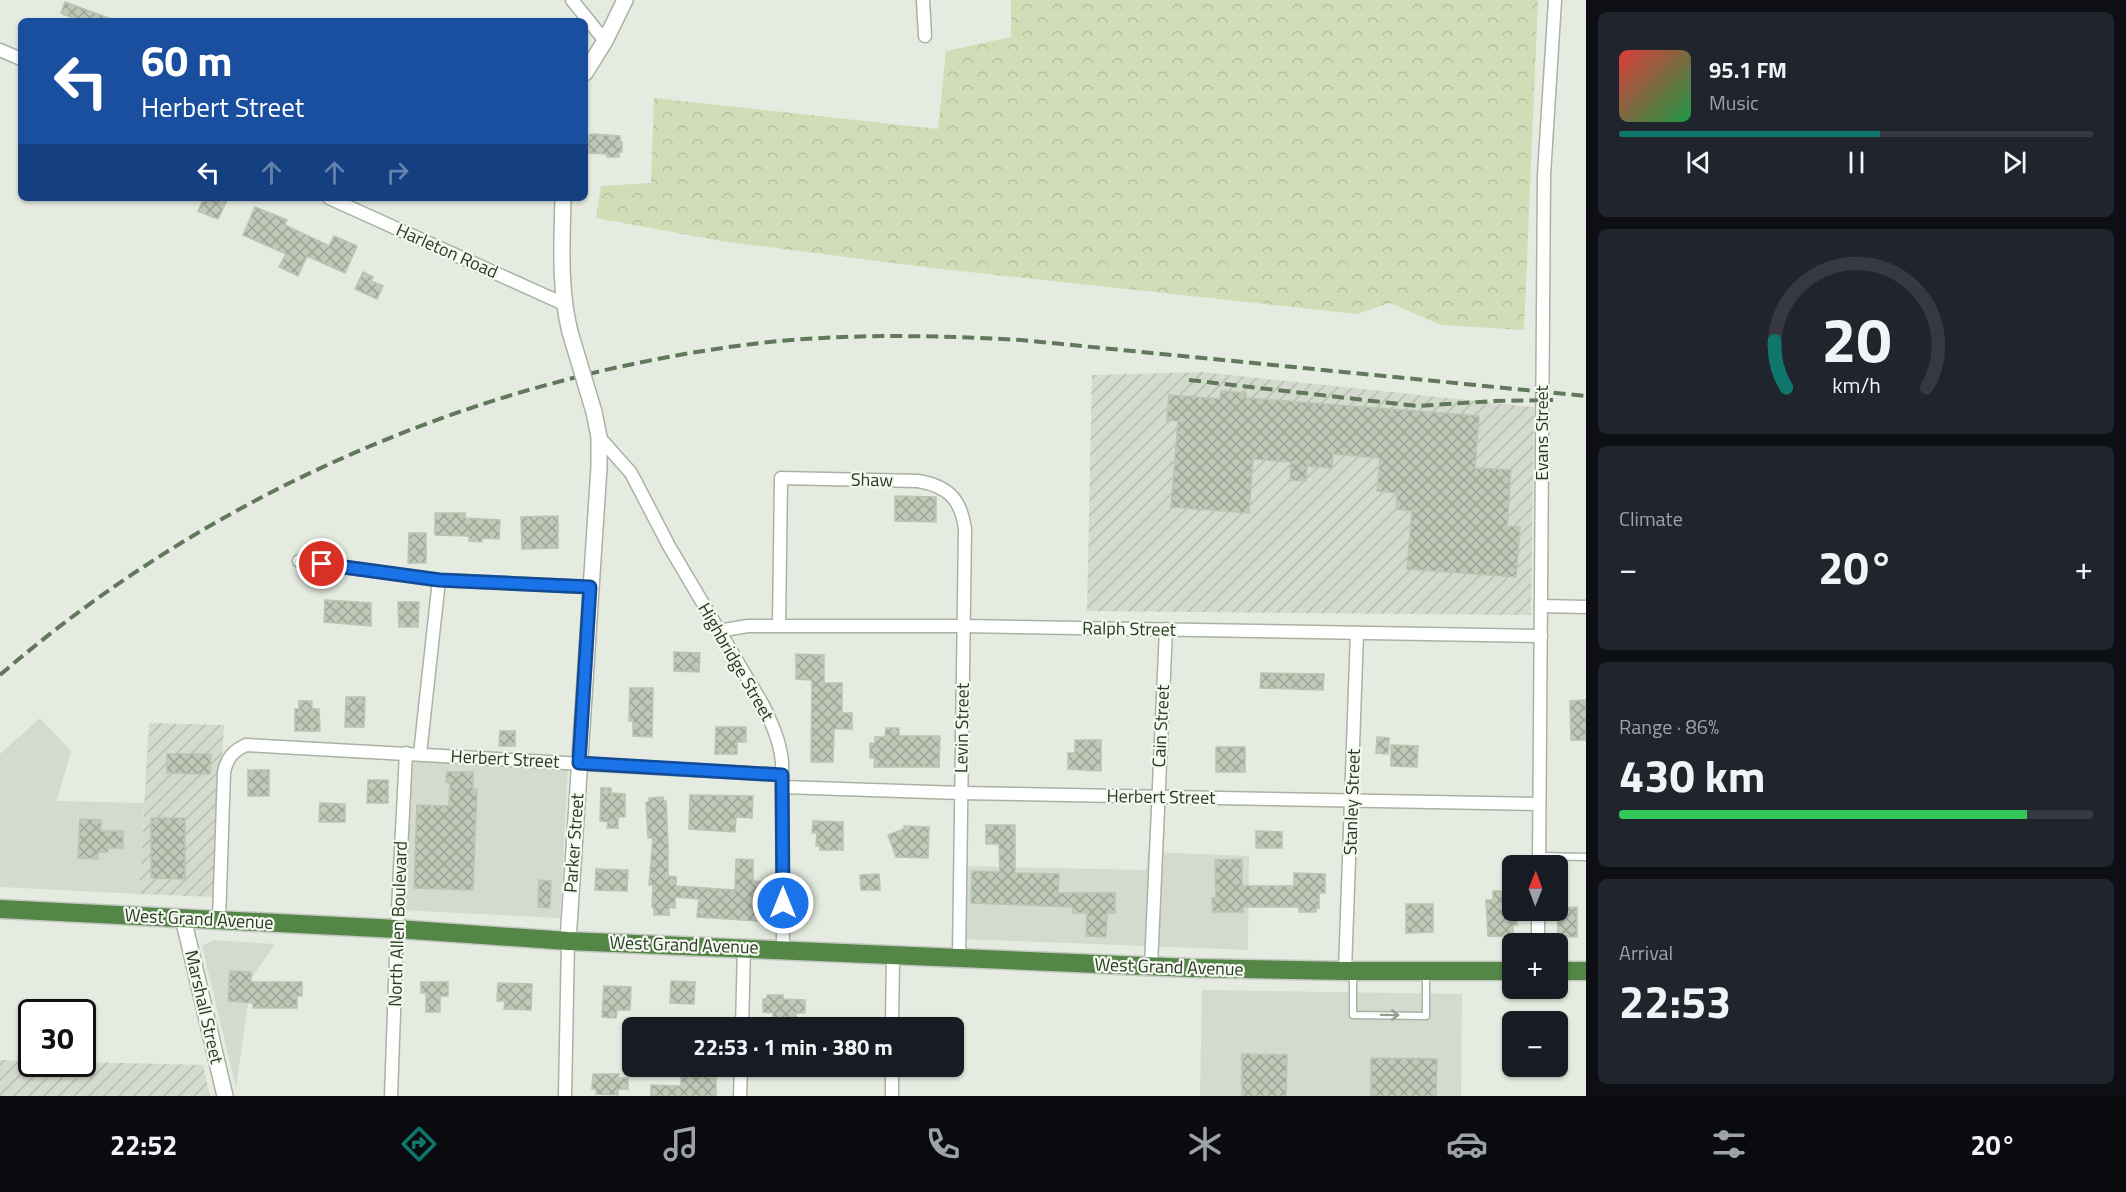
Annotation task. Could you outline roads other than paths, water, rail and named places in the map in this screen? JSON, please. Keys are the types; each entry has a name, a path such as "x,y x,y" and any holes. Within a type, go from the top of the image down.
{"highway":[{"name":"West Grand Avenue","path":"0,909 397,929 568,941 1151,966 1349,971 1502,971"},
{"path":"1568,971 1586,972"}],"street":[{"path":"572,0 586,18"},
{"path":"588,68 605,41 625,0"},
{"path":"922,0 925,36"},
{"name":"Evans Street","path":"1539,855 1544,175 1555,0"},
{"path":"588,20 605,41"},
{"path":"0,50 18,58"},
{"name":"Harleton Road","path":"336,201 564,304"},
{"name":"Parker Street","path":"563,201 564,304 599,437 568,941 565,1096"},
{"name":"Highbridge Street","path":"599,437 631,473 669,546 770,719 780,747 782,781 783,950"},
{"name":"Shaw","path":"779,626 781,478 918,481 933,483 946,490 956,501"},
{"name":"Levin Street","path":"956,501 963,514 965,529 959,957"},
{"path":"299,561 439,580 590,587"},
{"path":"420,754 439,580"},
{"path":"1541,606 1586,607"},
{"name":"Ralph Street","path":"718,631 748,626 963,626 1541,636"},
{"name":"Cain Street","path":"1151,966 1166,630"},
{"name":"Stanley Street","path":"1349,971 1357,633"},
{"name":"Herbert Street","path":"219,920 224,772 231,755 246,745 579,763 782,781 960,793 1539,804"},
{"name":"North Allen Boulevard","path":"392,1096 397,929 406,753"},
{"name":"Marshall Street","path":"183,918 225,1096"},
{"path":"742,1017 744,948"},
{"path":"892,1017 893,955"},
{"path":"740,1096 741,1077"},
{"path":"892,1077 892,1096"}],"lane":[{"path":"1568,859 1586,857"},
{"path":"1349,971 1353,1015 1426,1016 1426,971"}],"railway":[{"path":"0,675 81,610 166,552 255,501 348,456 444,418 542,386 642,362 744,345 813,338 952,337 1021,340 1586,396"},
{"path":"1189,380 1417,406 1553,400"}]}
